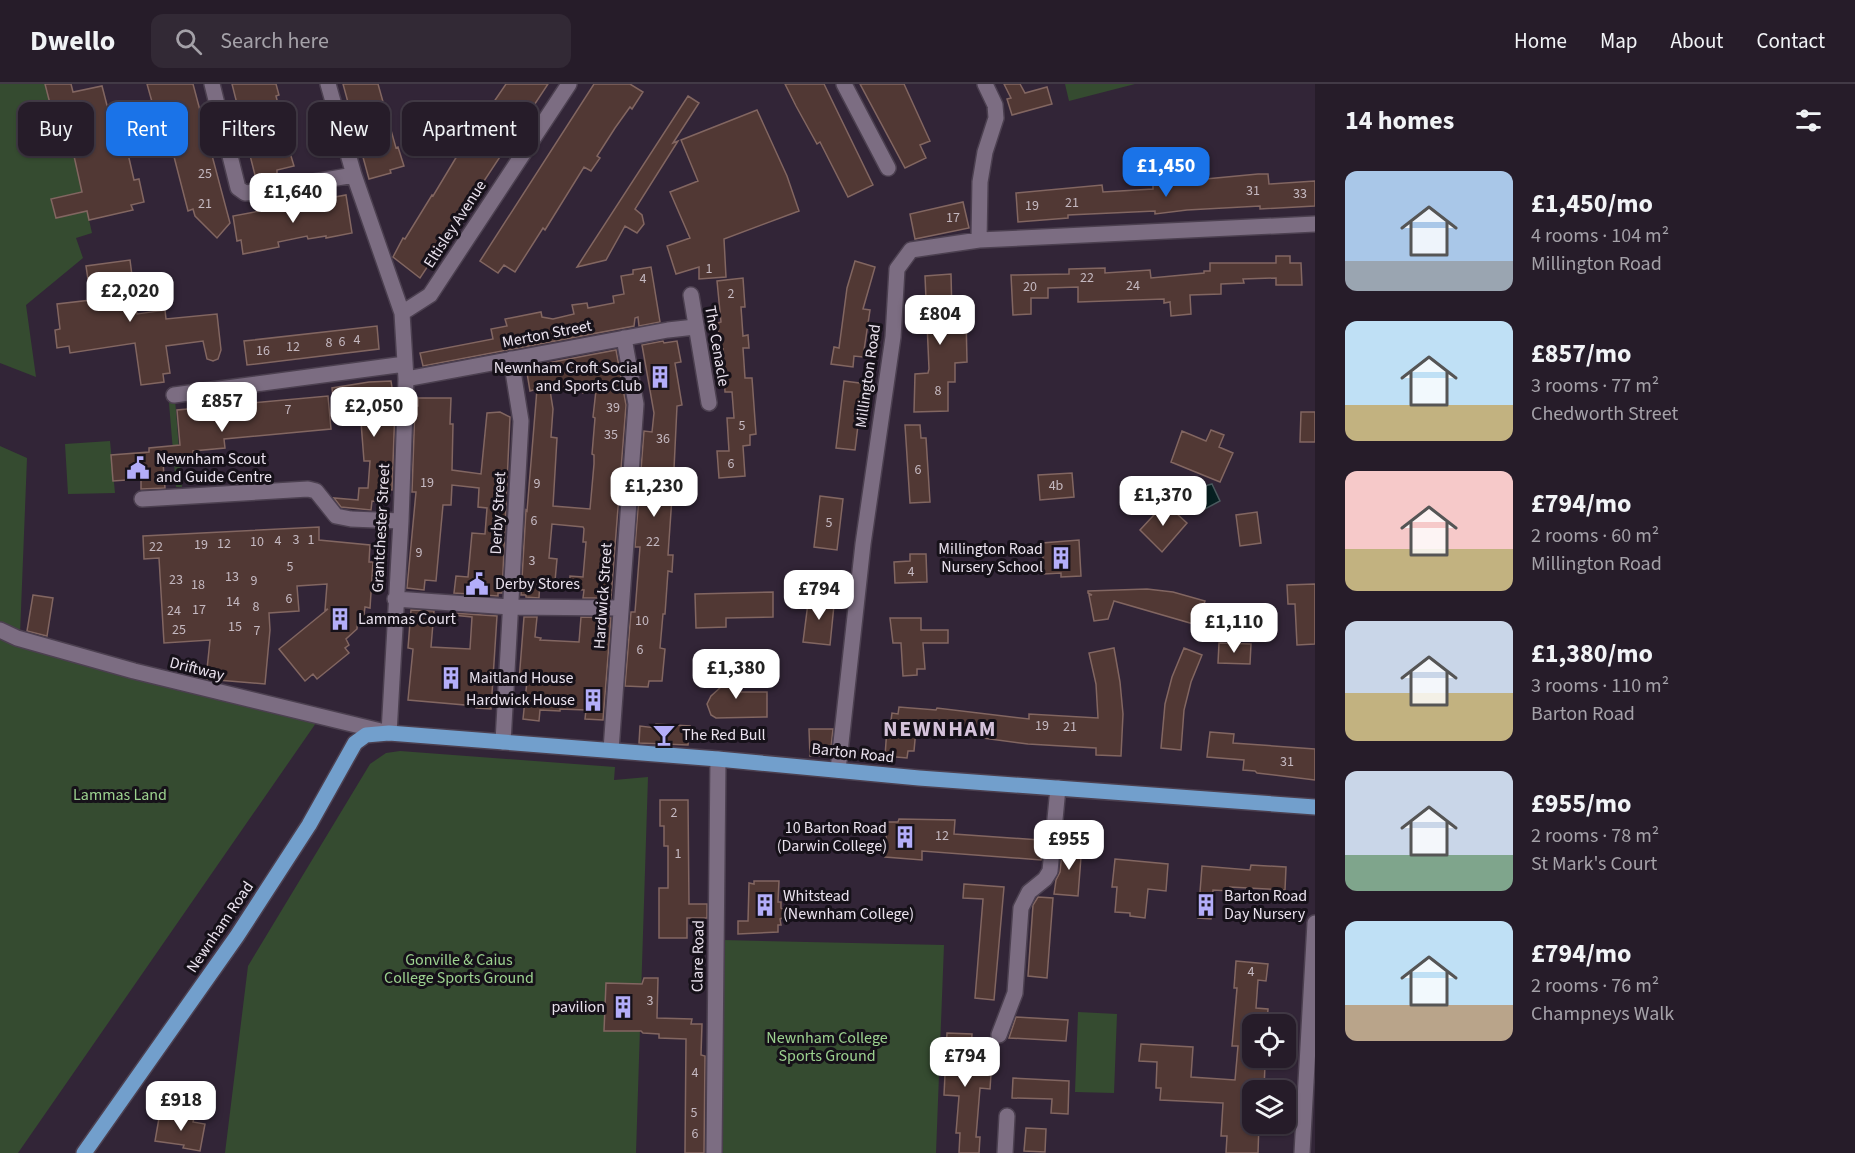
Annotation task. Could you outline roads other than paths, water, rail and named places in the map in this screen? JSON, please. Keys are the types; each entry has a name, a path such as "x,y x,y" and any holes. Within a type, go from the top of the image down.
{"main road":[{"name":"Barton Road","path":"389,733 1315,807"},
{"name":"Newnham Road","path":"84,1153 237,936 309,825 355,743 366,735 389,733"}],"street":[{"path":"212,84 238,188 245,192 255,192 354,175"},
{"name":"Grantchester Street","path":"328,84 354,175 402,314 406,371 401,521 389,733"},
{"name":"Eltisley Avenue","path":"402,314 430,295 569,84"},
{"path":"843,84 888,168"},
{"path":"979,240 980,182 985,152 996,118 995,105 985,84"},
{"name":"Millington Road","path":"838,770 863,544 893,337 897,269 911,250 979,240 1315,224"},
{"name":"The Cenacle","path":"691,295 709,403"},
{"name":"Merton Street","path":"174,395 511,359 695,327"},
{"name":"Hardwick Street","path":"611,750 636,404 624,338"},
{"name":"Derby Street","path":"503,742 521,421 511,359"},
{"path":"142,499 308,489 316,491 336,516 351,519 401,521"},
{"path":"395,598 511,607 620,608"},
{"name":"Driftway","path":"0,630 17,638 134,671 389,733"},
{"name":"Clare Road","path":"714,1153 718,759"},
{"path":"999,1035 1015,993 1021,908 1029,892 1045,879 1051,868 1058,788"},
{"path":"1302,1153 1315,923"},
{"path":"1005,1153 1007,1116"}],"place":[{"name":"Newnham Croft Social and Sports Club","path":"660,377"},
{"name":"Newnham Scout and Guide Centre","path":"138,468"},
{"name":"Millington Road Nursery School","path":"1061,558"},
{"name":"Derby Stores","path":"477,584"},
{"name":"Lammas Court","path":"340,619"},
{"name":"Maitland House","path":"451,678"},
{"name":"Hardwick House","path":"593,700"},
{"name":"The Red Bull","path":"664,735"},
{"name":"10 Barton Road (Darwin College)","path":"905,837"},
{"name":"Whitstead (Newnham College)","path":"765,905"},
{"name":"Barton Road Day Nursery","path":"1206,905"},
{"name":"pavilion","path":"623,1007"}],"district":[{"name":"NEWNHAM","path":"940,729"}],"park label":[{"name":"Lammas Land","path":"120,795"},
{"name":"Gonville & Caius College Sports Ground","path":"459,969"},
{"name":"Newnham College Sports Ground","path":"827,1047"}]}
